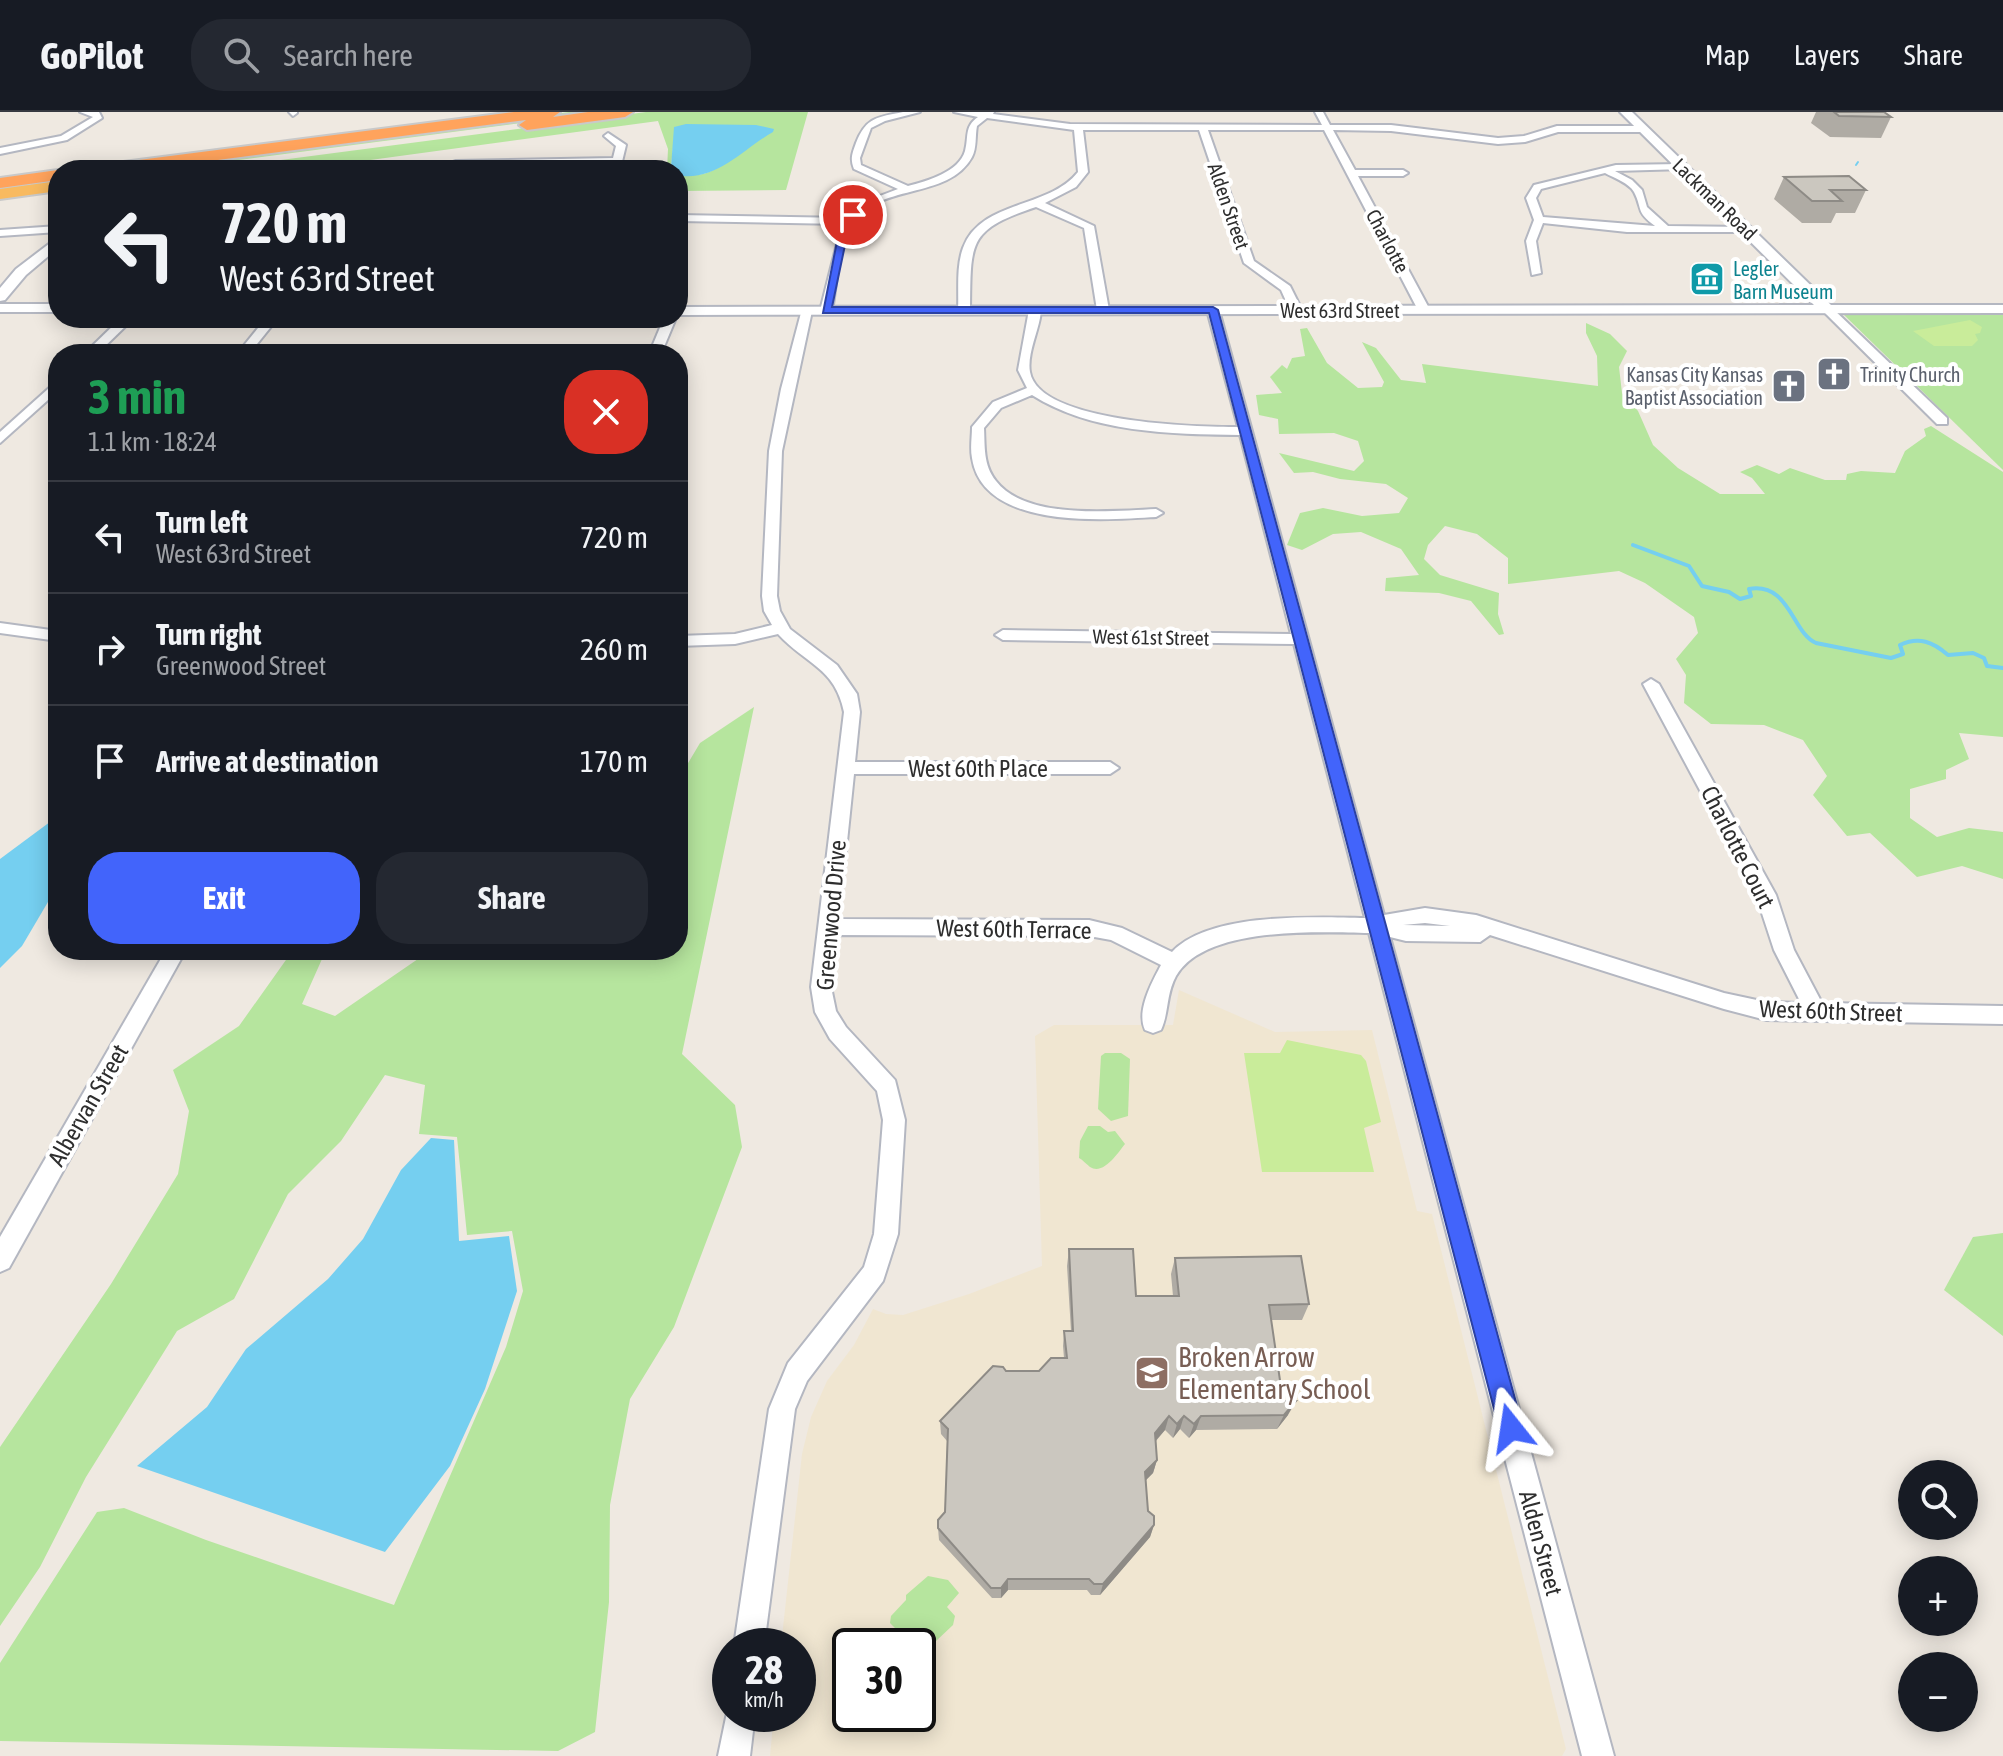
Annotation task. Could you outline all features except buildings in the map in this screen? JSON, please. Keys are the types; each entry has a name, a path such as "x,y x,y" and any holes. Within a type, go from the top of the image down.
{"highway":[{"path":"176,160 552,112"},
{"path":"259,160 625,112"},
{"path":"185,160 236,152"},
{"path":"0,184 48,178"},
{"path":"0,194 48,187"}],"street":[{"path":"0,151 46,145 69,138 98,118 96,114 84,112"},
{"path":"906,189 857,167 855,158 867,127 882,119 916,112"},
{"path":"958,112 1078,128 1391,128 1490,141 1518,140 1557,129 1642,129"},
{"name":"Charlotte","path":"1319,112 1424,310"},
{"name":"Lackman Road","path":"1626,112 1942,421"},
{"path":"688,641 735,639 781,628 773,615 770,595 778,434 843,229 863,208 958,167 969,154 973,125 987,114"},
{"path":"964,310 967,254 972,237 995,220 1063,192 1079,178 1083,164 1078,128"},
{"name":"Alden Street","path":"1203,128 1249,263 1286,288 1296,310"},
{"path":"608,136 621,145 617,160"},
{"path":"1518,140 1529,151"},
{"path":"1536,273 1531,241 1539,220 1531,198 1537,187 1606,170 1682,167"},
{"path":"1606,170 1629,182 1639,192 1642,207 1649,217 1665,229"},
{"name":"Charlotte","path":"1351,173 1403,173"},
{"path":"1036,203 1089,226 1103,310"},
{"path":"688,218 848,221"},
{"path":"1539,220 1607,228 1746,230"},
{"path":"0,233 48,230"},
{"path":"0,297 21,272 48,249"},
{"path":"0,308 48,308"},
{"name":"West 63rd Street","path":"688,311 2003,309"},
{"path":"1035,310 1035,328 1023,371 1033,390 1070,409 1148,426 1247,431"},
{"name":"Alden Street","path":"1213,310 1598,1756"},
{"path":"101,344 117,328"},
{"path":"251,344 264,328"},
{"path":"1033,390 997,405 980,421 976,434 978,464 989,485 1005,496 1042,511 1090,516 1156,513"},
{"path":"0,439 48,393"},
{"path":"0,628 48,635"},
{"name":"Greenwood Drive","path":"752,1628 782,1409 797,1372 874,1273 886,1234 894,1120 887,1087 838,1033 826,1012 821,987 852,712 851,696 833,668 786,637 781,628"},
{"name":"West 61st Street","path":"1003,635 1299,639"},
{"name":"Charlotte Court","path":"1651,684 1766,895 1784,950 1817,1014"},
{"name":"West 60th Place","path":"846,768 1110,768"},
{"path":"1153,1024 1154,1003 1160,982 1189,948 1229,930 1376,926"},
{"name":"West 60th Street","path":"1376,926 1402,933 1480,934 1526,939 1748,1008 1817,1014 2003,1015"},
{"name":"West 60th Terrace","path":"827,927 1089,928 1115,933 1176,963"},
{"name":"Albervan Street","path":"0,1260 170,960"},
{"path":"734,1756 737,1732"}],"shaded area":[{"name":"Broken Arrow Elementary School","path":"1179,990 1275,1032 1372,1030 1417,1211 1432,1214 1566,1749 1562,1756 770,1756 772,1732 816,1732 816,1628 783,1628 802,1454 811,1417 827,1381 854,1345 873,1309 903,1315 1042,1266 1035,1036 1054,1025 1173,1025"}],"green space":[{"path":"569,112 605,112 238,160 212,160"},
{"path":"646,112 808,112 786,190 688,191 688,175 711,171 755,141 744,125 675,127 672,160 667,160 668,149 658,121 371,160 281,160"},
{"path":"2003,312 2003,470 1842,313"},
{"path":"1970,320 1982,327 1980,333 1975,334 1978,340 1972,346 1934,346 1913,331"},
{"path":"1586,323 1610,334 1627,351 1619,367 1622,393 1638,411 1653,445 1678,468 1720,494 1765,494 1752,478 1740,472 1757,465 1779,474 1790,468 1825,480 1846,480 1847,474 1861,471 1895,473 1905,451 1926,436 1924,429 1931,426 2003,472 2003,737 1959,733 1969,759 1946,770 1946,779 1910,789 1910,818 1937,837 1969,828 2003,832 2003,879 1962,866 1917,877 1870,833 1847,836 1813,795 1827,776 1803,740 1764,725 1711,724 1684,703 1686,675 1676,659 1698,633 1694,617 1645,583 1619,571 1508,584 1508,558 1477,534 1445,526 1428,545 1424,559 1440,575 1499,593 1498,614 1504,634 1499,635 1471,601 1439,593 1385,591 1386,578 1419,575 1401,549 1361,532 1333,534 1302,550 1287,545 1300,513 1323,508 1362,516 1399,513 1408,498 1386,484 1340,479 1313,472 1294,473 1279,453 1354,471 1364,461 1358,441 1334,433 1279,434 1278,419 1259,415 1256,395 1282,393 1270,377 1282,365 1287,369 1292,358 1305,356 1300,329 1307,328 1327,363 1358,388 1382,387 1384,382 1362,342 1376,348 1401,380 1426,383 1422,364 1598,386 1597,356 1586,333"},
{"path":"754,707 682,1054 735,1105 742,1147 674,1327 630,1399 610,1505 609,1602 595,1732 558,1751 0,1741 0,1663 97,1512 124,1508 394,1605 506,1347 523,1291 512,1231 467,1235 457,1137 419,1134 425,1085 385,1075 341,1141 288,1194 234,1299 177,1331 86,1477 40,1567 0,1626 0,1447 111,1284 178,1174 189,1111 173,1070 239,1026 286,960 322,960 302,1004 335,1016 416,960 688,960 688,763 700,743"},
{"path":"1287,1040 1361,1055 1366,1061 1381,1122 1364,1128 1374,1172 1262,1172 1244,1053 1280,1053"},
{"path":"1121,1053 1130,1059 1128,1116 1111,1121 1098,1109 1101,1056"},
{"path":"1088,1126 1115,1131 1125,1144 1101,1168 1090,1167 1079,1158 1080,1141"},
{"path":"2003,1233 2003,1336 1944,1290 1973,1237"},
{"path":"928,1576 948,1580 959,1593 947,1607 955,1616 953,1625 936,1641 936,1628 895,1628 890,1623 891,1616 906,1600 906,1595"}],"water":[{"path":"686,124 756,125 774,129 730,162 707,173 688,176 688,160 672,160 674,127"},
{"path":"48,823 48,902 22,946 0,968 0,859"},
{"path":"431,1138 454,1140 459,1241 509,1236 517,1291 485,1389 450,1466 385,1552 137,1466 207,1407 246,1349 328,1279 363,1239 401,1170"}],"waterway":[{"path":"1633,545 1689,566 1702,586 1729,592 1740,599 1751,596 1749,589 1773,593 1782,600 1808,638 1816,643 1891,658 1903,654 1900,645 1920,641 1948,655 1973,653 1984,658 1987,666 2003,668"}],"place":[{"name":"Legler Barn Museum","path":"1707,279"},
{"name":"Trinity Church","path":"1834,374"},
{"name":"Kansas City Kansas Baptist Association","path":"1789,386"},
{"name":"Broken Arrow Elementary School","path":"1152,1373"}],"route":[{"path":"853,215 844,226 826,311 1213,310 1511,1428"}]}
